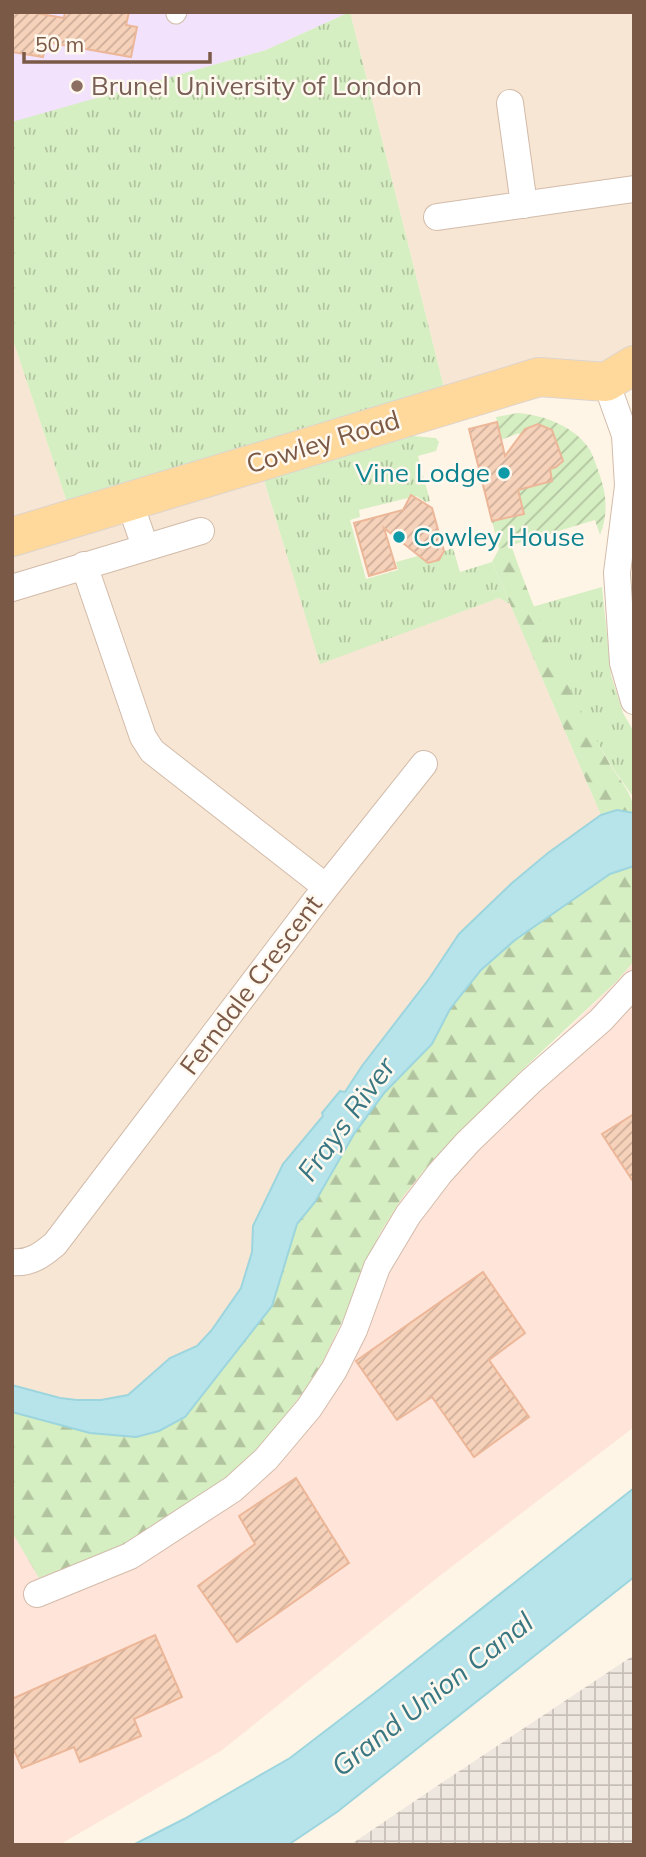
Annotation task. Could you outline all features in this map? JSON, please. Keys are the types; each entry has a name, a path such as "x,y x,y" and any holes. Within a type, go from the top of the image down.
{"main road":[{"name":"Cowley Road","path":"12,537 539,377 620,373"}],"street":[{"path":"510,103 524,205"},
{"path":"437,217 634,189"},
{"path":"620,373 628,486 618,563 619,620 623,663 634,701"},
{"path":"129,501 145,546"},
{"path":"12,589 201,531"},
{"name":"Ferndale Crescent","path":"12,1262 36,1258 55,1244 326,887 152,751 143,737 84,565"},
{"path":"326,887 424,764"},
{"path":"37,1594 130,1556 233,1489 266,1458 309,1408 334,1370 354,1330 377,1267 408,1215 440,1172 531,1081 601,1020 634,984"}],"shaded area":[{"name":"Brunel University of London","path":"12,12 350,12 266,50 12,122"},
{"path":"350,12 634,12 634,359 259,465 320,663 499,598 510,604 601,815 512,883 459,934 345,1093 283,1164 253,1226 252,1252 241,1288 211,1331 197,1346 170,1358 128,1395 101,1400 60,1398 12,1385 12,538 448,404"},
{"path":"12,337 71,514 12,534"},
{"path":"634,961 634,1427 437,1578 221,1751 59,1845 12,1845 12,1532 39,1577 116,1549 166,1517 339,1332 380,1233 404,1195 432,1161 617,981"},
{"path":"634,1655 634,1845 350,1845 437,1786"}],"green space":[{"path":"350,12 448,404 71,514 12,337 12,122 266,50"},
{"path":"518,413 538,416 568,429 590,450 605,498 600,535 595,520 499,549 492,521 523,513 514,476 552,481 550,469 560,465 552,430 535,426 520,436 519,433 501,440 496,417"},
{"path":"401,435 436,438 439,442 436,451 418,456 430,501 426,502 416,496 359,510 360,517 350,520 366,579 398,570 396,562 418,556 428,563 439,560 445,551 453,548 460,572 492,562 510,604 499,598 320,664 263,477"},
{"path":"511,545 555,655 580,709 628,793 634,813 617,810 601,815 492,562 499,549"},
{"path":"602,587 611,675 623,713 634,732 634,798 582,716 532,607"},
{"path":"634,866 634,961 617,981 521,1071 432,1161 404,1195 380,1233 365,1274 316,1375 260,1449 216,1488 114,1550 39,1578 12,1532 12,1412 90,1433 136,1437 159,1431 185,1417 272,1306 297,1224 315,1202 354,1134 385,1092 432,1044 450,1009 481,970 515,940 610,874"}],"water":[{"name":"Frays River","path":"617,810 634,813 634,866 610,874 515,940 481,970 450,1009 432,1044 385,1092 354,1134 315,1202 297,1224 272,1306 185,1417 159,1431 136,1437 90,1433 12,1412 12,1385 77,1400 101,1400 128,1395 170,1358 197,1346 241,1288 252,1252 253,1226 283,1164 340,1091 345,1092 459,934 548,853 601,815"},
{"name":"Grand Union Canal","path":"634,1488 634,1577 337,1812 288,1845 133,1845 290,1758"}],"building":[{"path":"12,12 64,18 65,12 129,12 126,25 137,27 131,57 46,42 43,57 12,52"},
{"name":"Vine Lodge","path":"497,422 505,456 525,429 538,424 552,430 563,461 550,469 552,481 518,490 524,514 492,521 469,429"},
{"name":"Cowley House","path":"411,495 432,508 444,551 439,560 428,563 384,528 396,568 369,576 354,523 403,510"},
{"path":"634,1114 634,1183 602,1134"},
{"path":"483,1272 525,1333 489,1360 529,1417 474,1457 432,1397 397,1420 356,1361"},
{"path":"296,1478 349,1563 237,1642 198,1586 255,1544 239,1516"},
{"path":"155,1635 182,1697 134,1719 141,1736 80,1762 74,1747 22,1768 12,1746 12,1699"}],"place":[{"name":"Brunel University of London","path":"77,86"},
{"name":"Vine Lodge","path":"504,473"},
{"name":"Cowley House","path":"399,537"}]}
